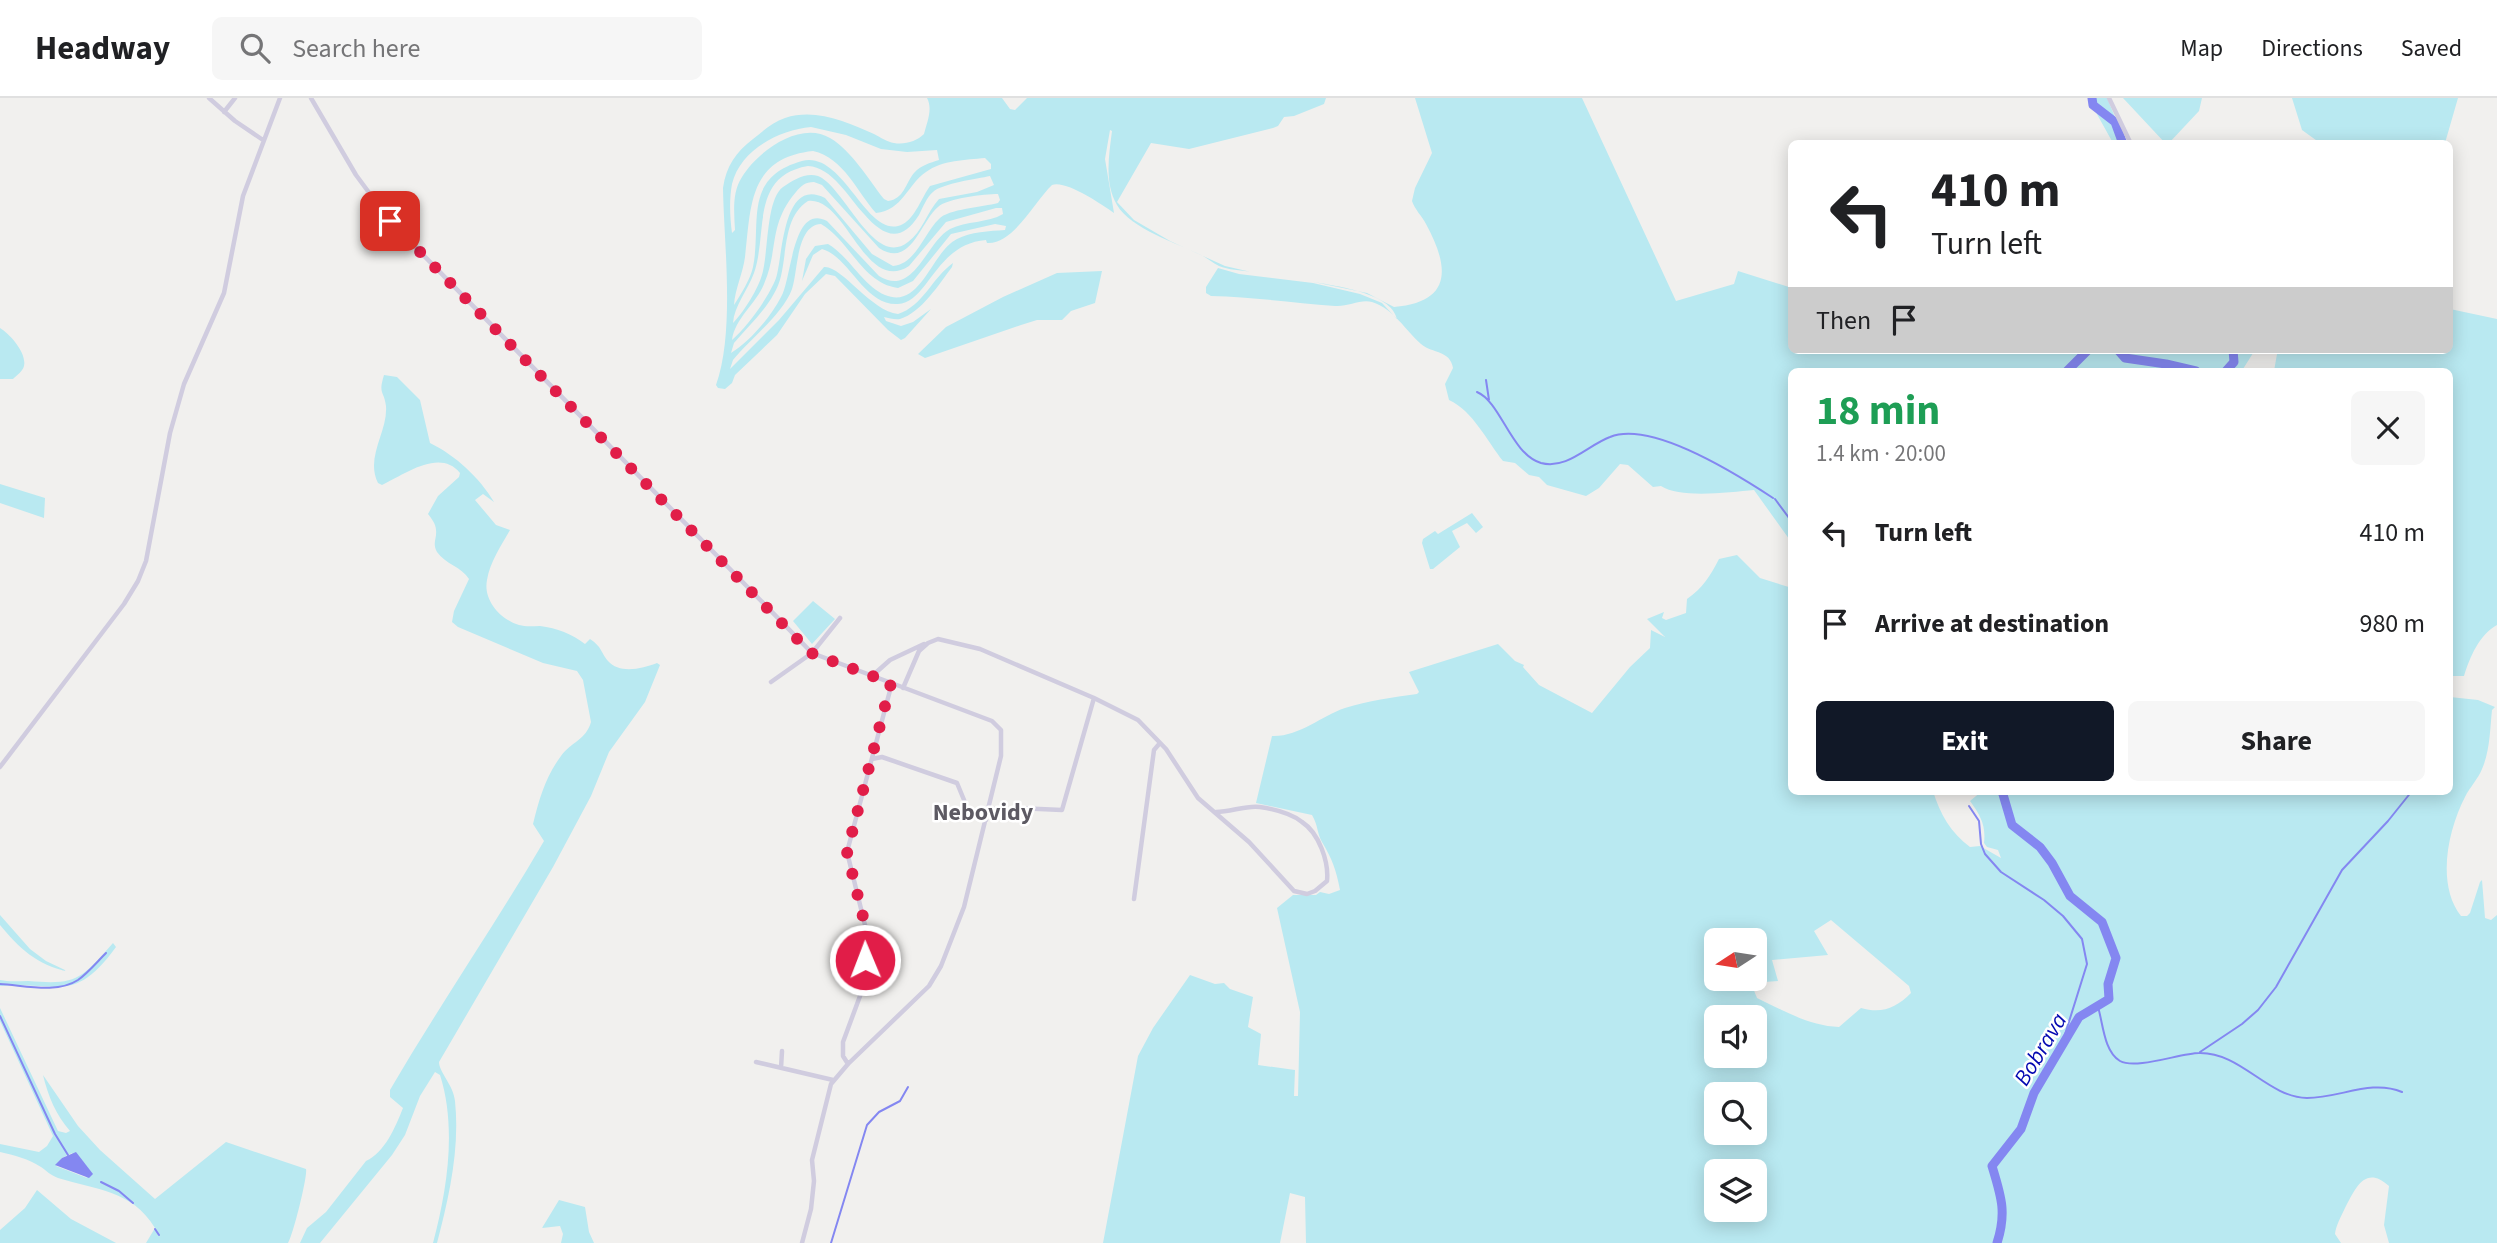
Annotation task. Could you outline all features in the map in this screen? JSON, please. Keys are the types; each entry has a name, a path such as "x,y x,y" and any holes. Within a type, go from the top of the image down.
{"street":[{"path":"209,98 264,140"},
{"path":"224,112 235,98"},
{"path":"0,767 124,604 138,581 146,561 170,433 184,384 224,293 243,196 280,98"},
{"path":"312,98 356,175 390,221 811,653 992,721 1002,730 1001,756 964,906 941,967 929,986 848,1064 834,1080 827,1097 812,1160 814,1181 811,1209 802,1243"},
{"path":"2109,98 2129,140"},
{"path":"771,682 811,653 841,618"},
{"path":"872,677 904,652 938,639 980,649 1094,698 1139,720 1160,743 1192,792 1249,842 1294,891 1307,894 1327,881 1326,861 1320,846 1300,820 1261,807 1216,812"},
{"path":"903,688 919,651 928,643"},
{"path":"848,1064 844,1056 843,1042 863,988 866,929 847,852 891,683"},
{"path":"989,808 1004,811 1017,808 1062,810 1094,698"},
{"path":"1134,900 1154,750 1160,743"},
{"path":"872,759 882,757 957,783 970,812 986,820"},
{"path":"781,1068 782,1051"},
{"path":"756,1062 834,1080"}],"shaded area":[{"path":"927,98 1002,98 1010,109 1015,110 1027,98 1326,98 1324,104 1294,116 1284,117 1278,126 1273,128 1189,149 1151,143 1117,202 1134,220 1170,241 1143,228 1124,214 1117,205 1109,178 1110,130 1105,159 1114,213 1074,189 1052,185 1015,230 997,242 987,243 986,240 955,251 909,301 898,304 876,297 832,253 822,249 813,255 802,281 806,259 815,246 828,244 877,290 897,297 908,294 917,287 940,255 957,239 974,233 1005,230 1006,226 995,224 951,234 913,281 898,288 886,285 865,270 831,231 821,224 813,226 802,241 788,298 774,317 733,360 730,369 779,320 824,267 839,273 877,305 898,314 914,305 953,263 952,267 915,311 900,319 884,317 886,321 901,326 913,322 931,309 901,340 835,276 826,274 805,294 777,335 735,375 732,383 725,389 718,388 716,385 722,364 727,314 723,188 729,166 737,154 772,124 797,115 831,118 891,142 902,143 918,139 924,134 929,116","holes":["811,127 846,135 881,149 907,152 937,150 939,160 917,170 901,194 888,201 853,158 830,138 818,133 793,136 769,149 742,177 735,196 735,230 732,233 732,184 736,172 752,152 774,137 799,129","813,151 824,155 842,168 876,213 893,207 920,177 939,165 985,158 991,164 991,169 930,186 907,221 890,226 878,221 831,169 817,161 802,161 783,169 770,179 763,190 758,204 753,267 748,282 734,305 744,263 752,203 765,174 776,163 792,156","808,166 832,177 871,222 892,234 899,233 912,224 929,197 938,189 990,176 994,185 977,192 939,199 913,238 895,247 883,245 872,236 839,195 818,176 809,175 795,179 777,194 770,216 761,278 749,302 733,323 736,310 754,273 764,208 769,194 777,181 790,172","814,182 822,185 879,248 890,253 899,253 907,248 932,214 943,204 992,194 998,194 1000,200 998,203 958,211 939,219 914,254 908,260 893,266 872,254 825,198 811,194 800,198 792,208 787,222 773,286 757,311 732,340 737,325 764,284 781,215 787,204 802,186","808,201 821,204 834,213 868,257 880,267 894,271 909,266 946,222 996,208 1002,208 1003,214 950,229 941,236 911,274 901,280 891,281 879,276 827,221 815,218 800,232 785,288 777,305 752,336 731,353 734,343 774,295 781,276 790,225 794,216"]},
{"path":"1415,98 1582,98 1676,301 1734,284 1738,271 1788,287 1788,354 2252,354 2244,368 1788,368 1788,537 1754,490 1706,494 1653,487 1628,465 1620,464 1599,488 1586,496 1547,485 1515,463 1503,461 1465,411 1449,400 1445,384 1453,368 1451,362 1445,355 1421,344 1393,310 1377,298 1394,307 1413,304 1427,298 1436,290 1441,280 1442,268 1434,240 1412,201 1415,188 1432,153"},
{"path":"2088,98 2107,98 2125,140 2111,140"},
{"path":"2123,98 2202,98 2199,111 2172,140 2162,140"},
{"path":"2292,98 2458,98 2446,140 2316,140 2302,130"},
{"path":"1202,256 1225,266 1251,272 1223,267"},
{"path":"1218,268 1239,274 1313,283 1360,294 1382,303 1393,315 1372,302 1335,306 1211,296 1206,293 1206,287"},
{"path":"1102,271 1095,303 1071,311 1062,320 1037,320 925,358 918,354 946,327 1003,297 1057,273"},
{"path":"2453,310 2497,319 2497,625 2480,641 2464,676 2453,676 2453,368 2275,368 2277,354 2453,354"},
{"path":"0,328 13,339 23,355 23,368 13,379 0,379"},
{"path":"384,375 397,377 420,400 430,443 449,454 474,476 494,502 483,494 475,500 496,525 510,530 488,573 486,587 494,608 519,625 558,630 585,644 590,639 608,661 618,668 631,669 657,663 660,665 645,702 609,752 591,796 553,867 439,1062 454,1095 456,1137 449,1191 437,1243 433,1243 446,1181 449,1137 445,1095 440,1075 435,1072 420,1096 405,1135 392,1155 320,1243 300,1243 307,1228 326,1212 366,1161 384,1146 393,1131 403,1108 390,1097 390,1090 544,841 533,824 544,788 561,756 586,733 591,722 583,680 577,671 543,663 452,622 454,611 469,579 437,552 436,528 428,514 438,496 460,473 452,466 433,463 422,465 382,485 378,483 374,464 386,416 381,389"},
{"path":"0,484 45,498 44,518 0,503"},
{"path":"1472,513 1483,527 1476,533 1467,523 1452,531 1460,547 1430,569 1423,539 1435,531 1438,534"},
{"path":"1737,555 1760,578 1788,587 1788,795 1934,795 1943,815 1957,836 1970,847 1980,846 2001,858 1998,850 1987,847 1984,843 1982,821 1970,801 1977,795 2453,795 2453,697 2478,700 2495,707 2492,710 2485,762 2465,797 2454,825 2447,857 2447,873 2453,903 2461,916 2470,913 2482,880 2485,918 2491,920 2497,915 2497,1243 2389,1243 2384,1225 2389,1186 2373,1177 2367,1178 2357,1187 2345,1208 2335,1234 2341,1243 1306,1243 1305,1197 1290,1193 1280,1243 1103,1243 1138,1056 1153,1028 1190,975 1215,984 1224,983 1230,989 1253,997 1248,1027 1261,1034 1258,1065 1295,1070 1294,1096 1298,1096 1300,1012 1277,908 1293,895 1316,895 1320,892 1329,894 1340,890 1333,864 1320,839 1312,815 1256,803 1272,736 1301,730 1345,708 1417,694 1419,692 1409,672 1498,644 1515,661 1524,665 1539,685 1592,713 1630,667 1650,648 1651,630 1665,637 1647,619 1664,612 1662,618 1666,620 1686,613 1687,599 1706,581 1719,559","holes":["1831,920 1909,986 1911,993 1900,1003 1882,1010 1861,1008 1839,1027 1807,1021 1757,998 1754,991 1704,991 1704,928 1768,928 1768,982 1778,981 1772,960 1828,955 1814,931"]},
{"path":"813,601 835,619 812,644 793,621"},
{"path":"0,915 30,949 46,961 67,971 47,965 21,948 0,925"},
{"path":"113,943 116,947 101,965 76,984 51,987 0,986 0,980 57,982 76,977 93,965"},
{"path":"0,1008 58,1131 70,1131 53,1105 43,1075 78,1126 100,1150 155,1199 226,1142 306,1169 300,1205 288,1243 146,1243 155,1228 146,1215 124,1199 58,1178 32,1162 0,1152 0,1144 39,1152 53,1136 0,1021","holes":["72,1153 87,1178 56,1166 62,1158"]},
{"path":"76,1152 93,1174 89,1178 55,1165 62,1158"},
{"path":"37,1190 71,1219 116,1243 0,1243 0,1230 25,1208"},
{"path":"559,1200 585,1207 589,1232 594,1243 561,1243 563,1234 560,1226 542,1228"}],"waterway":[{"name":"Bobrava","path":"2092,98 2093,105 2115,122 2122,140"},
{"name":"Bobrava","path":"2070,368 2084,354"},
{"name":"Bobrava","path":"2122,354 2125,358 2183,368"},
{"name":"Bobrava","path":"2229,368 2234,362 2233,354"},
{"path":"1486,380 1489,400"},
{"path":"1477,392 1493,406 1522,450 1541,463 1568,460 1610,437 1628,434 1648,436 1694,452 1773,498"},
{"path":"1775,499 1788,517"},
{"name":"Bobrava","path":"1997,1243 2002,1222 2002,1204 1992,1166 2021,1129 2034,1093 2079,1017 2109,999 2108,984 2116,958 2102,922 2070,896 2040,847 2012,825 2003,795"},
{"path":"2200,1052 2258,1010 2276,987 2342,870 2409,795"},
{"path":"1969,806 1979,821 1981,844 1985,854 2001,872 2063,916 2082,939 2087,964 2062,1044"},
{"path":"0,984 60,987 78,980 106,953"},
{"path":"2098,1007 2111,1051 2120,1061 2127,1063 2137,1064 2199,1053 2228,1059 2293,1096 2319,1097 2379,1087 2402,1092"},
{"path":"0,1016 55,1134 68,1155"},
{"path":"831,1243 867,1125 879,1112 900,1101 908,1087"},
{"path":"101,1182 119,1191 133,1203"},
{"path":"155,1229 159,1235"}],"district":[{"name":"Nebovidy","path":"983,812"}],"route":[{"path":"390,221 811,653 891,683 847,852 866,929 865,960"}]}
